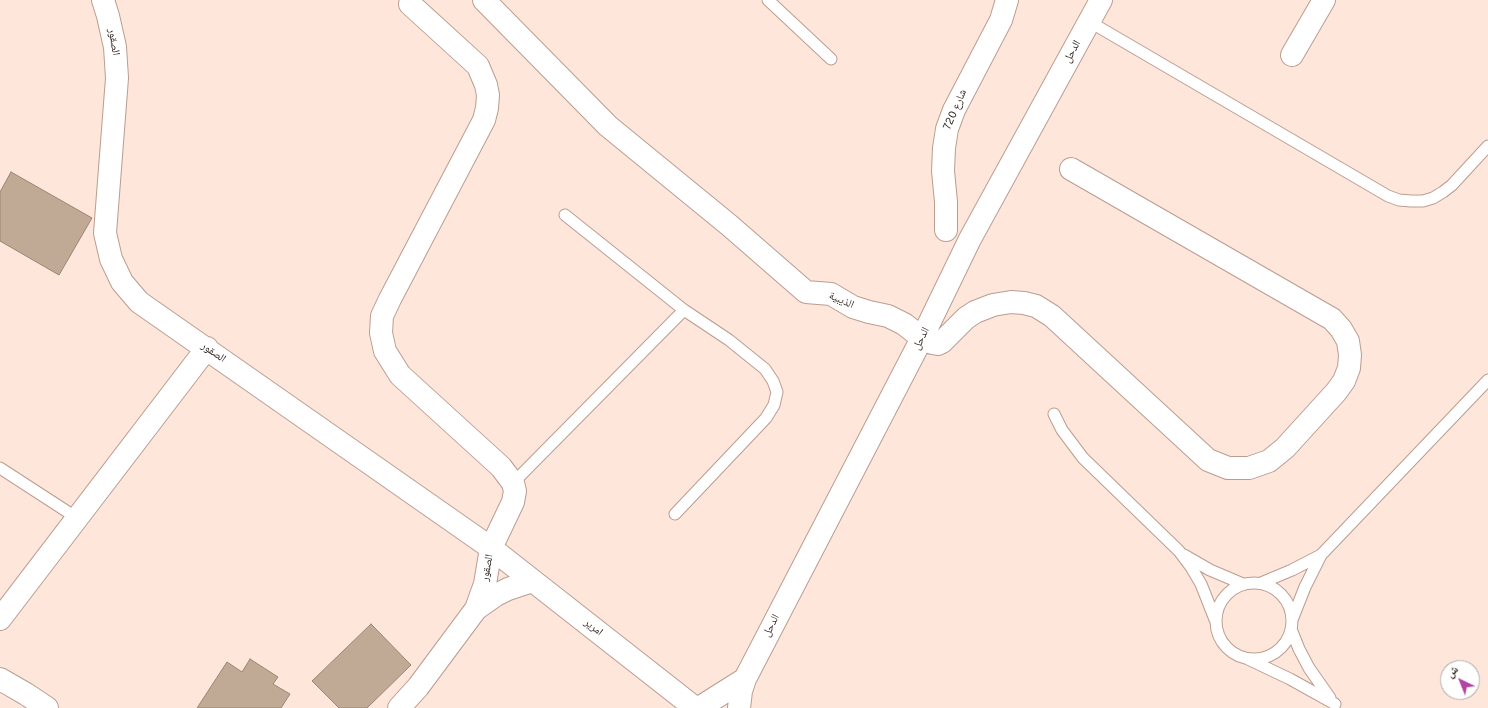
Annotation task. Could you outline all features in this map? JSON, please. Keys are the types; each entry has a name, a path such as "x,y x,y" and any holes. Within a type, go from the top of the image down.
{"street":[{"name":"الصقور","path":"103,0 115,47 117,78 105,233 111,259 122,282 139,302 207,348 491,548 485,584 476,609 418,687 399,708"},
{"name":"الذيبية","path":"484,0 608,126 806,292 831,294 853,307 896,320 904,324 922,338"},
{"name":"شارع 720","path":"946,230 946,202 943,171 947,129 954,110 1001,20 1008,0"},
{"name":"الدحل","path":"739,708 741,692 745,679 922,338 970,239 1101,0"},
{"path":"1292,55 1324,0"},
{"path":"410,4 478,66 486,85 488,95 487,108 484,120 390,299 382,316 381,333 384,351 400,375 492,459 513,483 515,491 513,502 491,548"},
{"path":"922,338 938,344 942,342 966,318 993,305 1011,302 1036,306 1052,316 1208,460 1228,468 1249,468 1269,461 1285,448 1336,392 1344,381 1349,368 1350,355 1348,341 1341,329 1332,319 1071,169"},
{"path":"0,619 207,348"},
{"name":"امرير","path":"491,548 695,708"},
{"name":"الصقور","path":"476,609 502,592 532,581"},
{"path":"0,679 47,708"},
{"path":"699,708 745,679"}],"lane":[{"path":"768,0 831,59"},
{"path":"1090,22 1388,196 1399,200 1422,201 1433,198 1443,192 1452,185 1488,146"},
{"path":"565,215 684,310 729,340 765,369 773,381 777,392 774,405 766,418 675,514"},
{"path":"513,483 684,310"},
{"path":"1244,658 1257,659 1268,656 1279,650 1287,640 1305,587 1321,555 1488,380"},
{"path":"1054,414 1072,444 1083,458 1179,551 1191,567 1201,584 1216,622 1221,640 1228,648 1236,654 1290,679 1337,706"},
{"path":"0,468 76,518"},
{"path":"1179,551 1210,570 1243,584 1261,583 1292,570 1321,555"},
{"path":"1261,583 1273,588 1283,596 1290,607 1292,624 1299,649 1321,687 1337,706"},
{"path":"1216,622 1218,610 1224,599 1233,590 1243,584"}],"building":[{"path":"11,172 92,218 59,275 0,241 0,192"},
{"path":"371,624 411,665 367,708 339,708 312,681"},
{"path":"250,659 278,677 273,684 290,694 281,708 197,708 227,662 242,672"}]}
